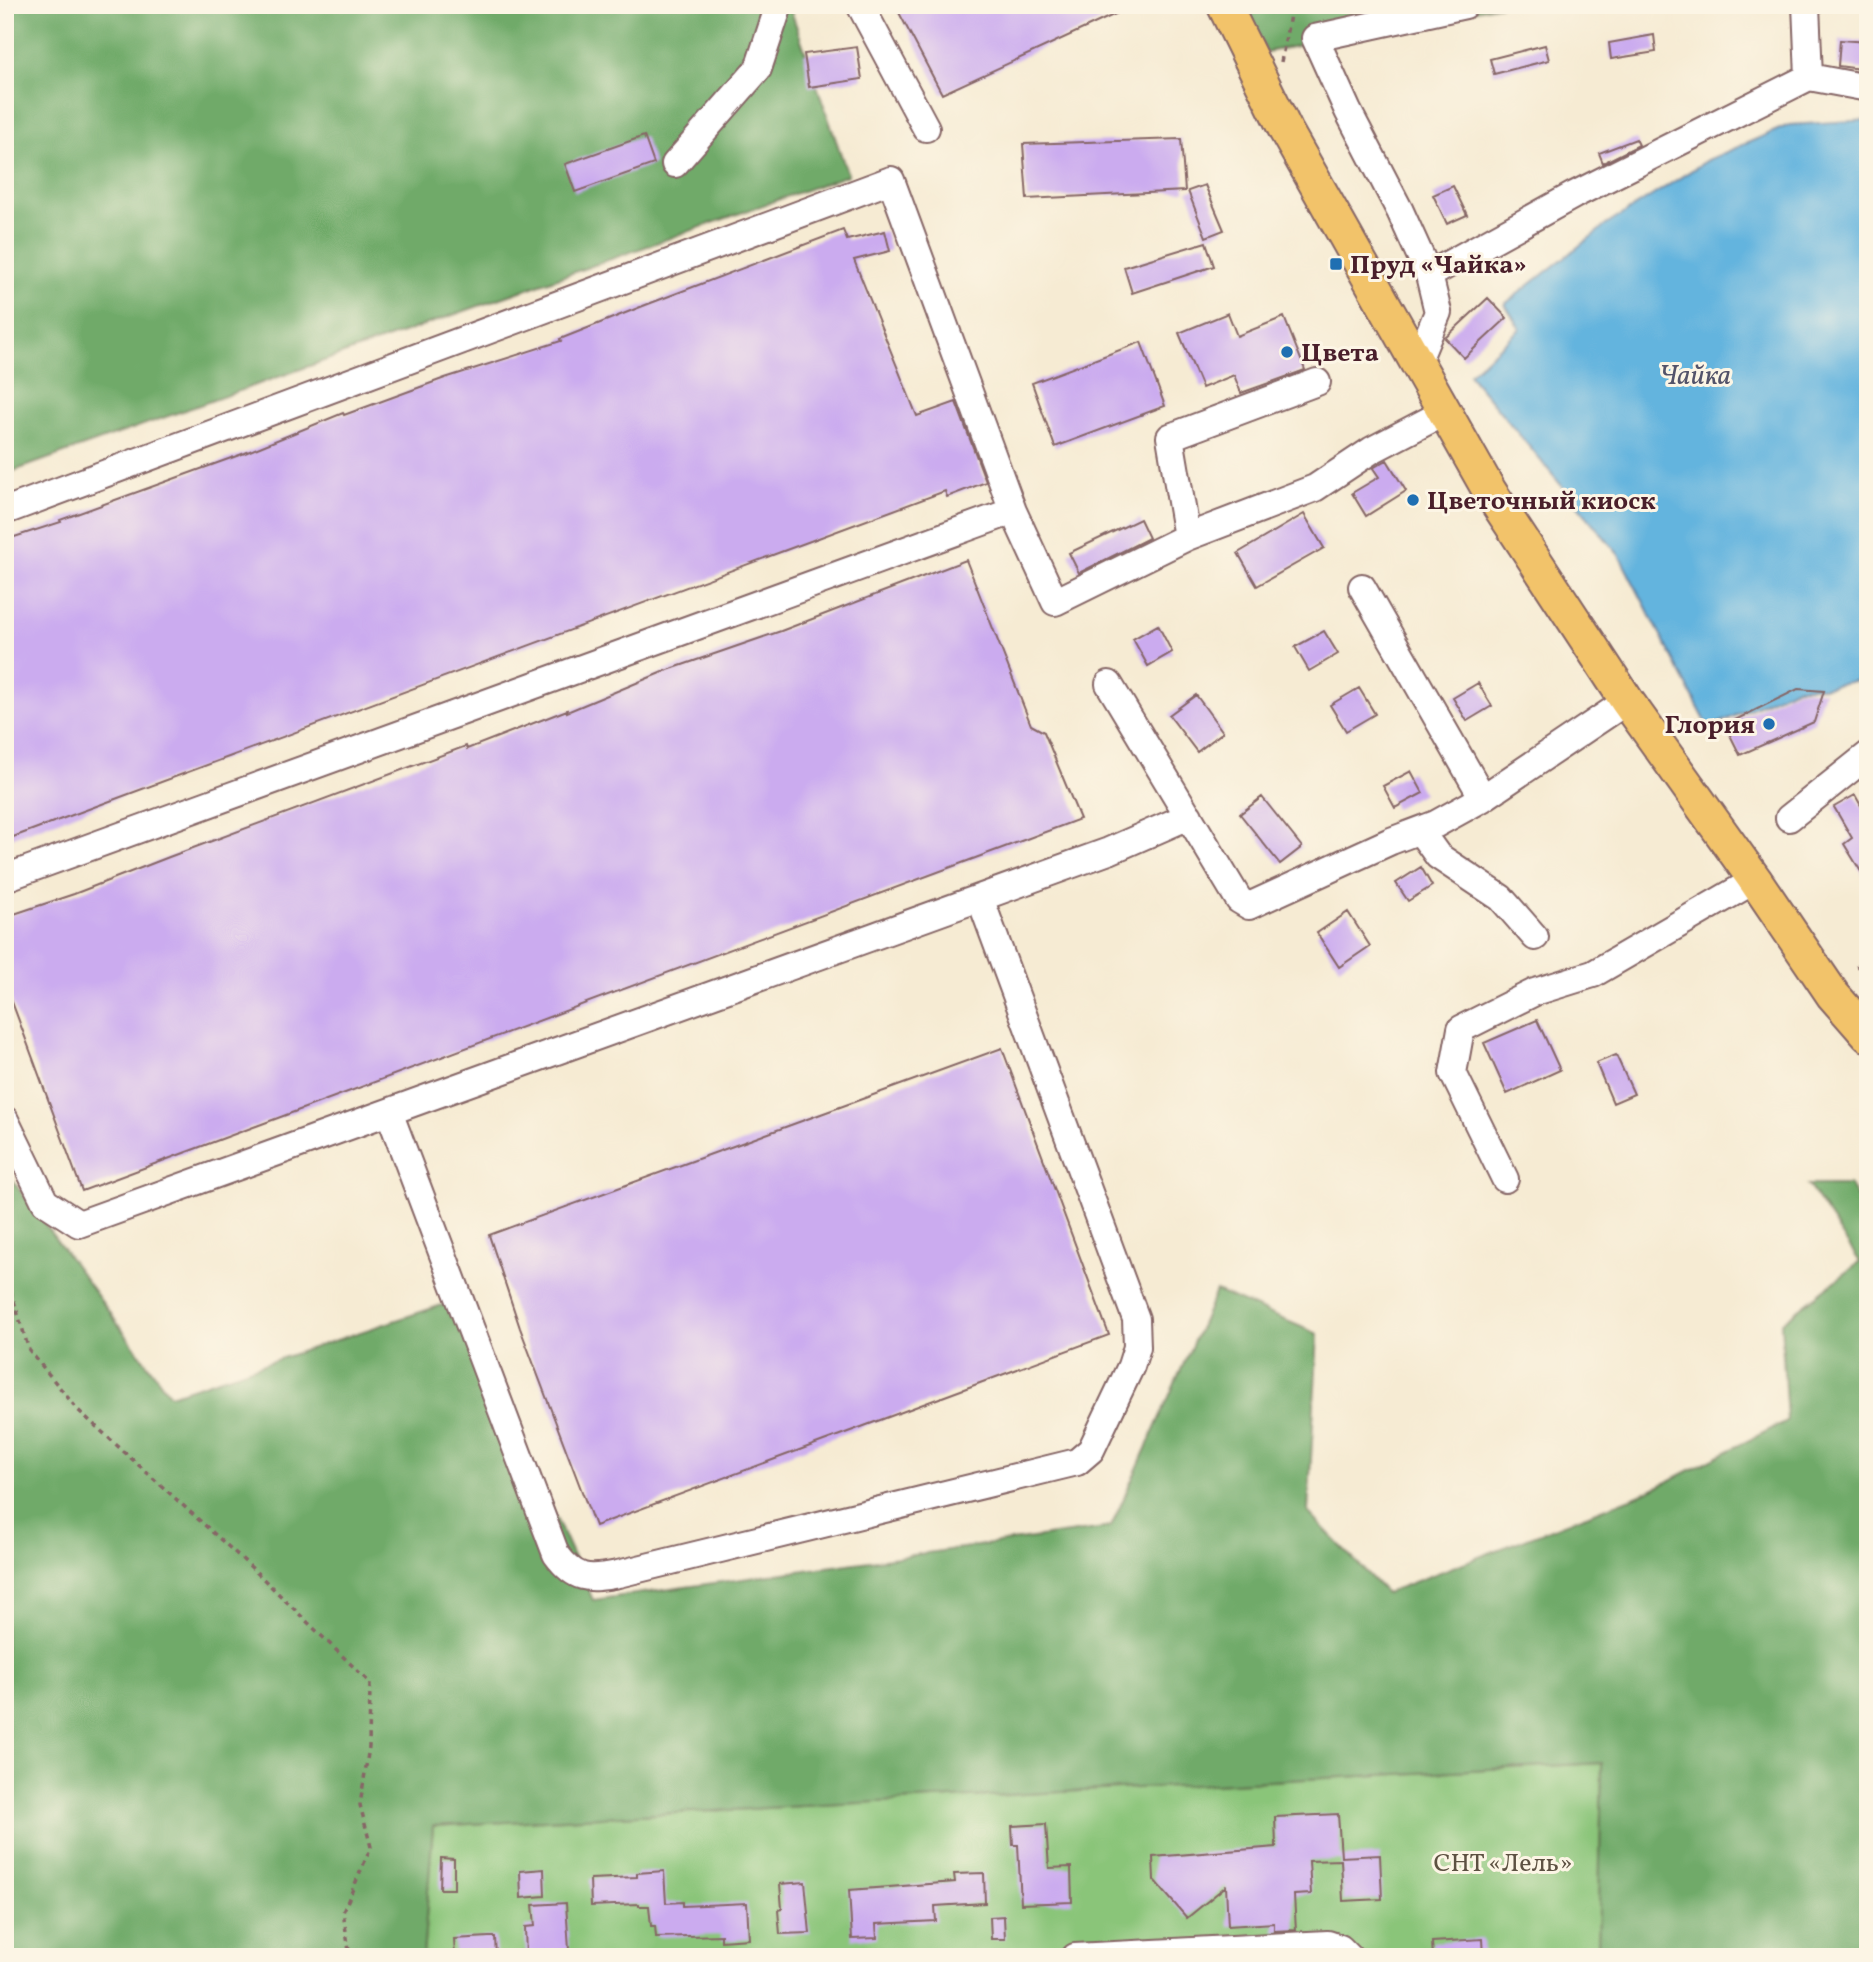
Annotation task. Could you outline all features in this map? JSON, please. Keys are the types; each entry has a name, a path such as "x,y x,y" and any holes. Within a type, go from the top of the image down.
{"main road":[{"path":"1224,5 1286,131 1490,492 1627,701 1755,880 1833,995 1868,1060"},
{"path":"1833,995 1868,1035"}],"street":[{"path":"675,164 758,69 779,5"},
{"path":"860,5 926,128"},
{"path":"1418,363 1438,312 1429,275 1315,38 1465,5"},
{"path":"1806,5 1809,77"},
{"path":"1429,275 1574,195 1809,77 1868,88"},
{"path":"5,511 891,180 1013,512 1055,602 1187,537 1315,488 1371,450 1445,412"},
{"path":"1187,537 1170,437 1317,382"},
{"path":"5,878 1013,512"},
{"path":"1362,587 1483,798"},
{"path":"1109,684 1239,900 1249,906 1436,824 1483,798 1627,701"},
{"path":"1789,818 1868,755"},
{"path":"5,1120 45,1202 79,1224 1109,851 1189,816"},
{"path":"1420,831 1438,856 1501,898 1535,937"},
{"path":"1505,1179 1453,1073 1461,1029 1535,992 1593,974 1755,880"},
{"path":"389,1112 556,1554 569,1572 592,1579 618,1574 1077,1462 1091,1450 1131,1366 1137,1347 1136,1319 980,898"},
{"path":"1075,1957 1328,1944 1340,1948 1349,1957"}],"path":[{"path":"1281,64 1292,5"},
{"path":"1856,967 1868,962"},
{"path":"5,1272 29,1350 78,1410 252,1568 370,1683 369,1748 360,1805 371,1847 343,1912 350,1957"}],"green space":[{"path":"5,5 789,5 848,175 5,474"},
{"path":"1244,5 1501,5 1266,52"},
{"path":"5,1170 170,1395 457,1300 593,1600 1111,1527 1216,1291 1318,1334 1308,1512 1386,1593 1651,1490 1787,1421 1781,1323 1860,1262 1808,1185 1849,1185 1868,1213 1868,1957 1598,1957 1602,1763 433,1826 423,1957 5,1957"},
{"name":"СНТ «Лель»","path":"1602,1763 1598,1957 423,1957 433,1826"}],"water":[{"name":"Чайка","path":"1868,120 1868,678 1825,687 1797,687 1709,728 1619,555 1469,374 1520,329 1505,304 1606,225 1708,160 1789,125"}],"building":[{"path":"895,5 1135,5 942,94"},
{"path":"1654,35 1656,52 1611,59 1609,43"},
{"path":"1840,40 1868,42 1868,70 1838,66"},
{"path":"1545,45 1549,60 1494,74 1490,59"},
{"path":"857,47 862,79 809,87 804,54"},
{"path":"644,136 654,164 575,192 565,164"},
{"path":"1181,139 1185,191 1027,199 1023,144"},
{"path":"1636,139 1639,145 1603,163 1599,153"},
{"path":"1205,185 1224,230 1206,237 1188,191"},
{"path":"1453,186 1467,215 1447,224 1433,195"},
{"path":"843,230 847,240 885,231 890,251 854,260 917,416 956,402 986,482 947,497 945,491 5,840 5,540 61,522 60,520 245,453 343,413 344,415 445,378 561,341 560,339 643,306"},
{"path":"1206,242 1214,266 1132,293 1124,267"},
{"path":"1488,298 1507,318 1464,358 1445,338"},
{"path":"1228,313 1237,336 1284,317 1305,370 1241,393 1234,375 1202,388 1179,333"},
{"path":"1141,342 1165,406 1055,447 1032,383"},
{"path":"1387,460 1406,491 1366,516 1352,493 1379,477 1373,468"},
{"path":"1304,514 1324,548 1257,586 1238,553"},
{"path":"1140,519 1149,538 1079,573 1069,553"},
{"path":"966,560 1031,725 1044,732 1080,819 82,1191 5,983 5,917 74,894 466,746 467,749 567,712 665,671 781,631"},
{"path":"1158,625 1172,652 1148,666 1133,639"},
{"path":"1324,631 1338,654 1309,671 1295,647"},
{"path":"1478,683 1492,706 1467,721 1453,698"},
{"path":"1359,688 1375,714 1346,731 1330,705"},
{"name":"Глория","path":"1798,689 1824,691 1814,722 1740,755 1725,725"},
{"path":"1196,695 1223,732 1197,752 1169,715"},
{"path":"1411,771 1423,793 1395,808 1383,786"},
{"path":"1855,795 1868,818 1868,883 1844,844 1852,838 1834,807"},
{"path":"1262,797 1302,847 1280,864 1240,814"},
{"path":"1421,867 1432,886 1408,901 1396,883"},
{"path":"1348,912 1370,946 1339,967 1317,933"},
{"path":"1537,1020 1560,1070 1507,1094 1484,1043"},
{"path":"1002,1048 1109,1335 595,1526 520,1328 489,1235"},
{"path":"1616,1055 1634,1094 1613,1103 1596,1063"},
{"path":"1338,1814 1341,1857 1380,1855 1382,1899 1343,1901 1341,1860 1309,1861 1311,1894 1294,1895 1296,1930 1274,1931 1274,1923 1228,1926 1226,1886 1187,1918 1154,1880 1153,1857 1276,1847 1275,1817"},
{"path":"1046,1824 1049,1868 1071,1867 1072,1902 1021,1904 1018,1845 1013,1845 1012,1826"},
{"path":"441,1858 454,1859 454,1889 440,1889"},
{"path":"544,1869 545,1896 521,1898 520,1871"},
{"path":"664,1871 666,1903 683,1902 683,1906 747,1903 749,1939 721,1941 721,1935 656,1937 655,1926 651,1926 649,1906 591,1906 590,1879 637,1877 637,1873"},
{"path":"984,1873 985,1903 935,1906 936,1921 876,1924 877,1938 852,1939 849,1890 955,1882 954,1874"},
{"path":"805,1882 810,1933 780,1934 780,1884"},
{"path":"566,1903 569,1950 554,1951 554,1957 526,1957 525,1927 535,1926 533,1905"},
{"path":"1004,1916 1005,1939 991,1939 990,1917"},
{"path":"495,1937 496,1957 455,1957 454,1939"},
{"path":"1483,1939 1484,1957 1433,1957 1432,1942"}],"place":[{"name":"Пруд «Чайка»","path":"1336,264"},
{"name":"Цвета","path":"1287,352"},
{"name":"Цветочный киоск","path":"1413,500"},
{"name":"Глория","path":"1769,724"}]}
